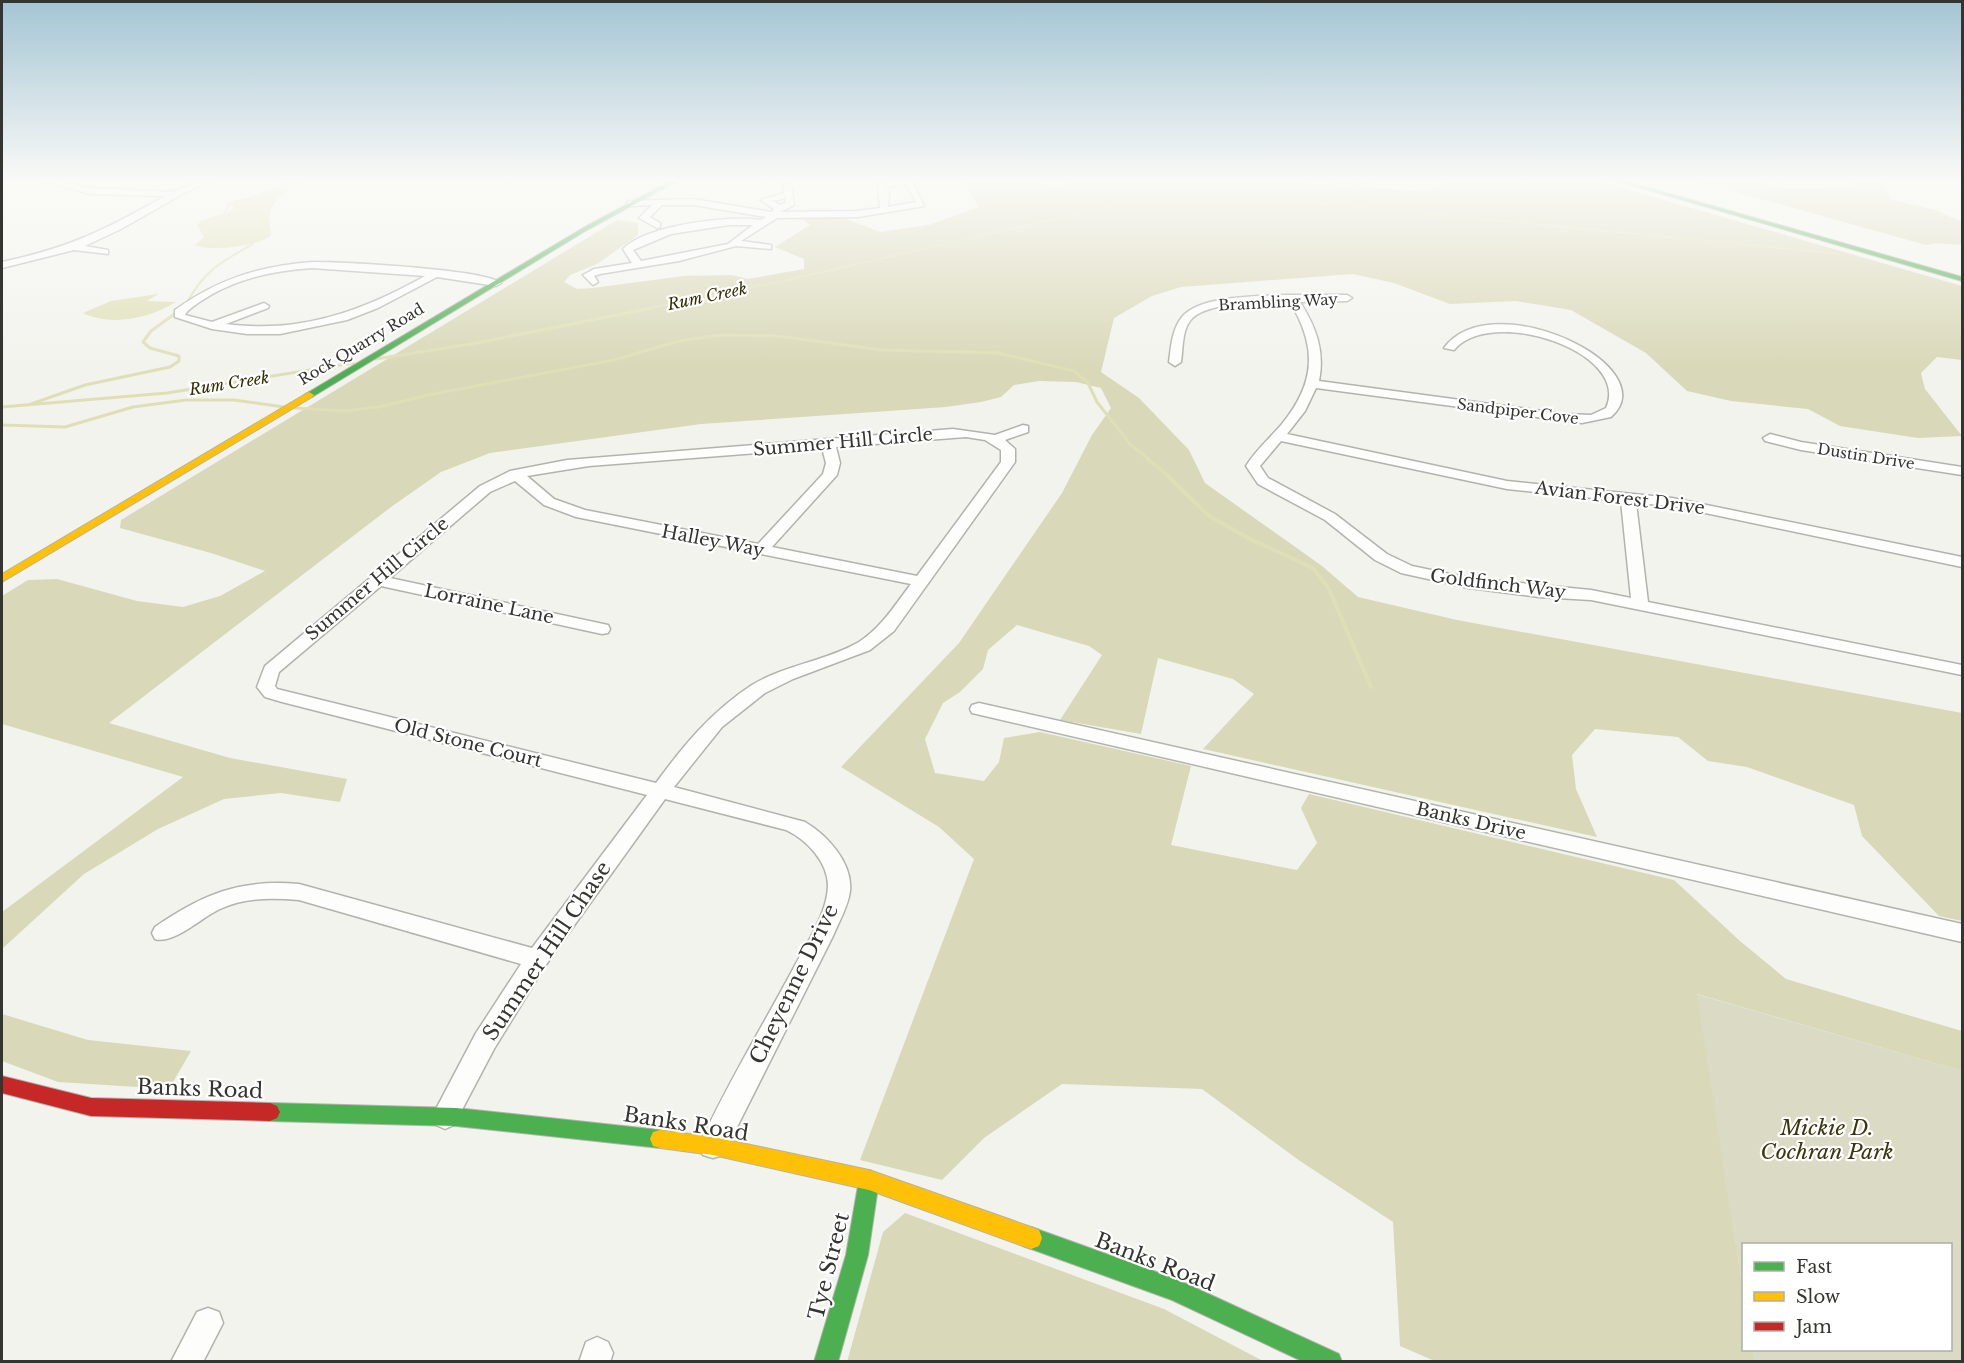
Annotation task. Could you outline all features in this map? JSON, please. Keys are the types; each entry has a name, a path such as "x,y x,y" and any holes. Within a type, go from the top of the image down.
{"main road":[{"name":"Rock Quarry Road","path":"2,579 564,243"},
{"path":"1836,243 1962,279"},
{"path":"1852,243 1962,274"},
{"name":"Banks Road","path":"2,1085 90,1107 445,1117 546,1125 713,1146 869,1180 1176,1290 1331,1362"},
{"name":"Tye Street","path":"826,1362 857,1255 869,1180"}],"street":[{"path":"2,265 84,243"},
{"path":"638,243 628,249 638,263"},
{"path":"593,282 588,276 591,273 638,263 679,258 735,243 768,247"},
{"path":"74,247 105,252"},
{"path":"435,274 384,303 335,321 268,331 212,326 180,317 179,312 232,280 261,270 332,264 435,274 496,283"},
{"name":"Brambling Way","path":"1174,362 1183,324 1191,313 1201,308 1236,302 1347,298"},
{"name":"Goldfinch Way","path":"1294,300 1308,322 1314,339 1316,356 1314,384 1301,407 1259,455 1253,466 1263,481 1330,517 1381,557 1407,570 1469,583 1539,592 1591,595 1962,670"},
{"path":"212,326 264,306"},
{"name":"Sandpiper Cove","path":"1314,384 1565,418 1604,417 1610,413 1615,403 1613,381 1607,371 1544,332 1514,327 1477,331 1458,338 1450,348"},
{"path":"995,439 1023,429"},
{"name":"Summer Hill Circle","path":"276,694 266,687 271,670 485,489 515,474 538,469 601,463 949,434 985,435 995,439"},
{"name":"Avian Forest Drive","path":"1278,436 1507,485 1672,501 1962,562"},
{"name":"Dustin Drive","path":"1770,438 1840,453 1962,471"},
{"path":"660,791 715,723 734,705 787,675 864,646 888,627 923,582 1008,462 1008,449 995,439"},
{"path":"761,550 830,475 833,463 828,443"},
{"name":"Halley Way","path":"515,474 541,497 574,513 923,582"},
{"path":"1628,496 1640,605"},
{"name":"Lorraine Lane","path":"377,580 602,629"},
{"name":"Old Stone Court","path":"276,694 660,791"},
{"name":"Banks Drive","path":"979,709 1962,933"},
{"name":"Summer Hill Chase","path":"445,1117 485,1041 537,959 660,791"},
{"name":"Cheyenne Drive","path":"660,791 800,827 818,841 837,872 838,888 822,936 713,1146"},
{"path":"163,933 194,910 250,890 272,889 299,892 537,959"},
{"path":"186,1362 208,1323"}],"green space":[{"name":"Mickie D. Cochran Park","path":"1696,994 1962,1071 1962,1361 1755,1361 1753,1351 1952,1351 1952,1243 1742,1243 1742,1284"}],"shaded area":[{"path":"198,243 255,243 222,248 195,245"},
{"path":"580,243 627,243 597,264 570,275 564,282 577,289 684,276 731,275 748,279 804,269 804,259 775,247 782,243 1812,243 1962,286 1962,360 1937,357 1921,373 1925,389 1962,436 1918,438 1840,426 1808,409 1731,401 1687,391 1646,353 1571,310 1516,301 1450,304 1394,283 1353,274 1181,287 1152,296 1114,318 1101,372 1139,398 1189,450 1205,483 1322,566 1358,597 1457,620 1962,713 1962,921 1939,916 1862,836 1854,805 1747,767 1708,761 1678,737 1595,729 1572,755 1576,789 1597,837 1203,749 1254,694 1233,679 1158,658 1141,734 1060,720 1102,655 1089,646 1017,625 988,650 983,669 960,692 943,703 925,739 935,773 984,781 999,762 1004,738 1040,732 1191,766 1171,845 1297,870 1317,843 1301,808 1309,794 1674,880 1740,941 1786,979 1962,1031 1962,1071 1697,994 1742,1284 1742,1351 1753,1351 1755,1361 1437,1362 1400,1346 1393,1222 1300,1161 1202,1089 1062,1084 984,1138 942,1180 860,1160 974,859 939,827 841,767 959,643 1062,493 1092,435 1111,408 1101,388 1076,382 1039,381 1014,385 1001,397 946,407 701,424 490,453 441,472 391,507 109,723 230,758 347,779 340,802 281,793 224,799 158,829 84,874 2,949 2,912 183,777 2,724 2,596 28,580 57,579 137,601 183,607 220,596 265,571 211,553 120,528 121,520"},
{"path":"1917,243 1962,243 1962,245 1936,243 1926,245"},
{"path":"158,294 147,301 176,302 166,308 131,319 106,319 83,313 111,301"},
{"path":"2,1014 88,1040 191,1051 169,1089 58,1082 2,1061"},
{"path":"905,1213 1164,1309 1263,1361 847,1362 883,1232"}],"waterway":[{"name":"Rum Creek","path":"644,309 783,281 951,243"},
{"name":"Rum Creek","path":"1724,243 1841,254"},
{"path":"186,305 206,276 232,256 253,244"},
{"name":"Rum Creek","path":"376,359 471,344 652,308"},
{"path":"31,404 85,385 170,367 179,361 179,356 150,348 143,342 151,331 180,310"},
{"path":"295,408 345,411 379,407 428,395 614,360 679,341 722,335 777,336 882,350 998,353 1074,371 1088,383 1097,402 1130,444 1171,478"},
{"name":"Rum Creek","path":"2,407 167,393 353,363"},
{"path":"2,425 65,427 133,407 186,400 234,400 284,407"},
{"path":"1169,477 1208,515 1248,538 1313,568 1329,589 1371,687"}],"traffic: fast":[{"path":"309,395 562,243"},
{"path":"1835,243 1962,279"},
{"path":"270,1112 456,1117 660,1139"},
{"path":"826,1362 857,1255 869,1180"},
{"path":"1031,1238 1176,1290 1331,1362"}],"traffic: slow":[{"path":"2,579 309,395"},
{"path":"660,1139 713,1146 869,1180 1031,1238"}],"traffic: jam":[{"path":"2,1085 91,1107 270,1112"}]}
